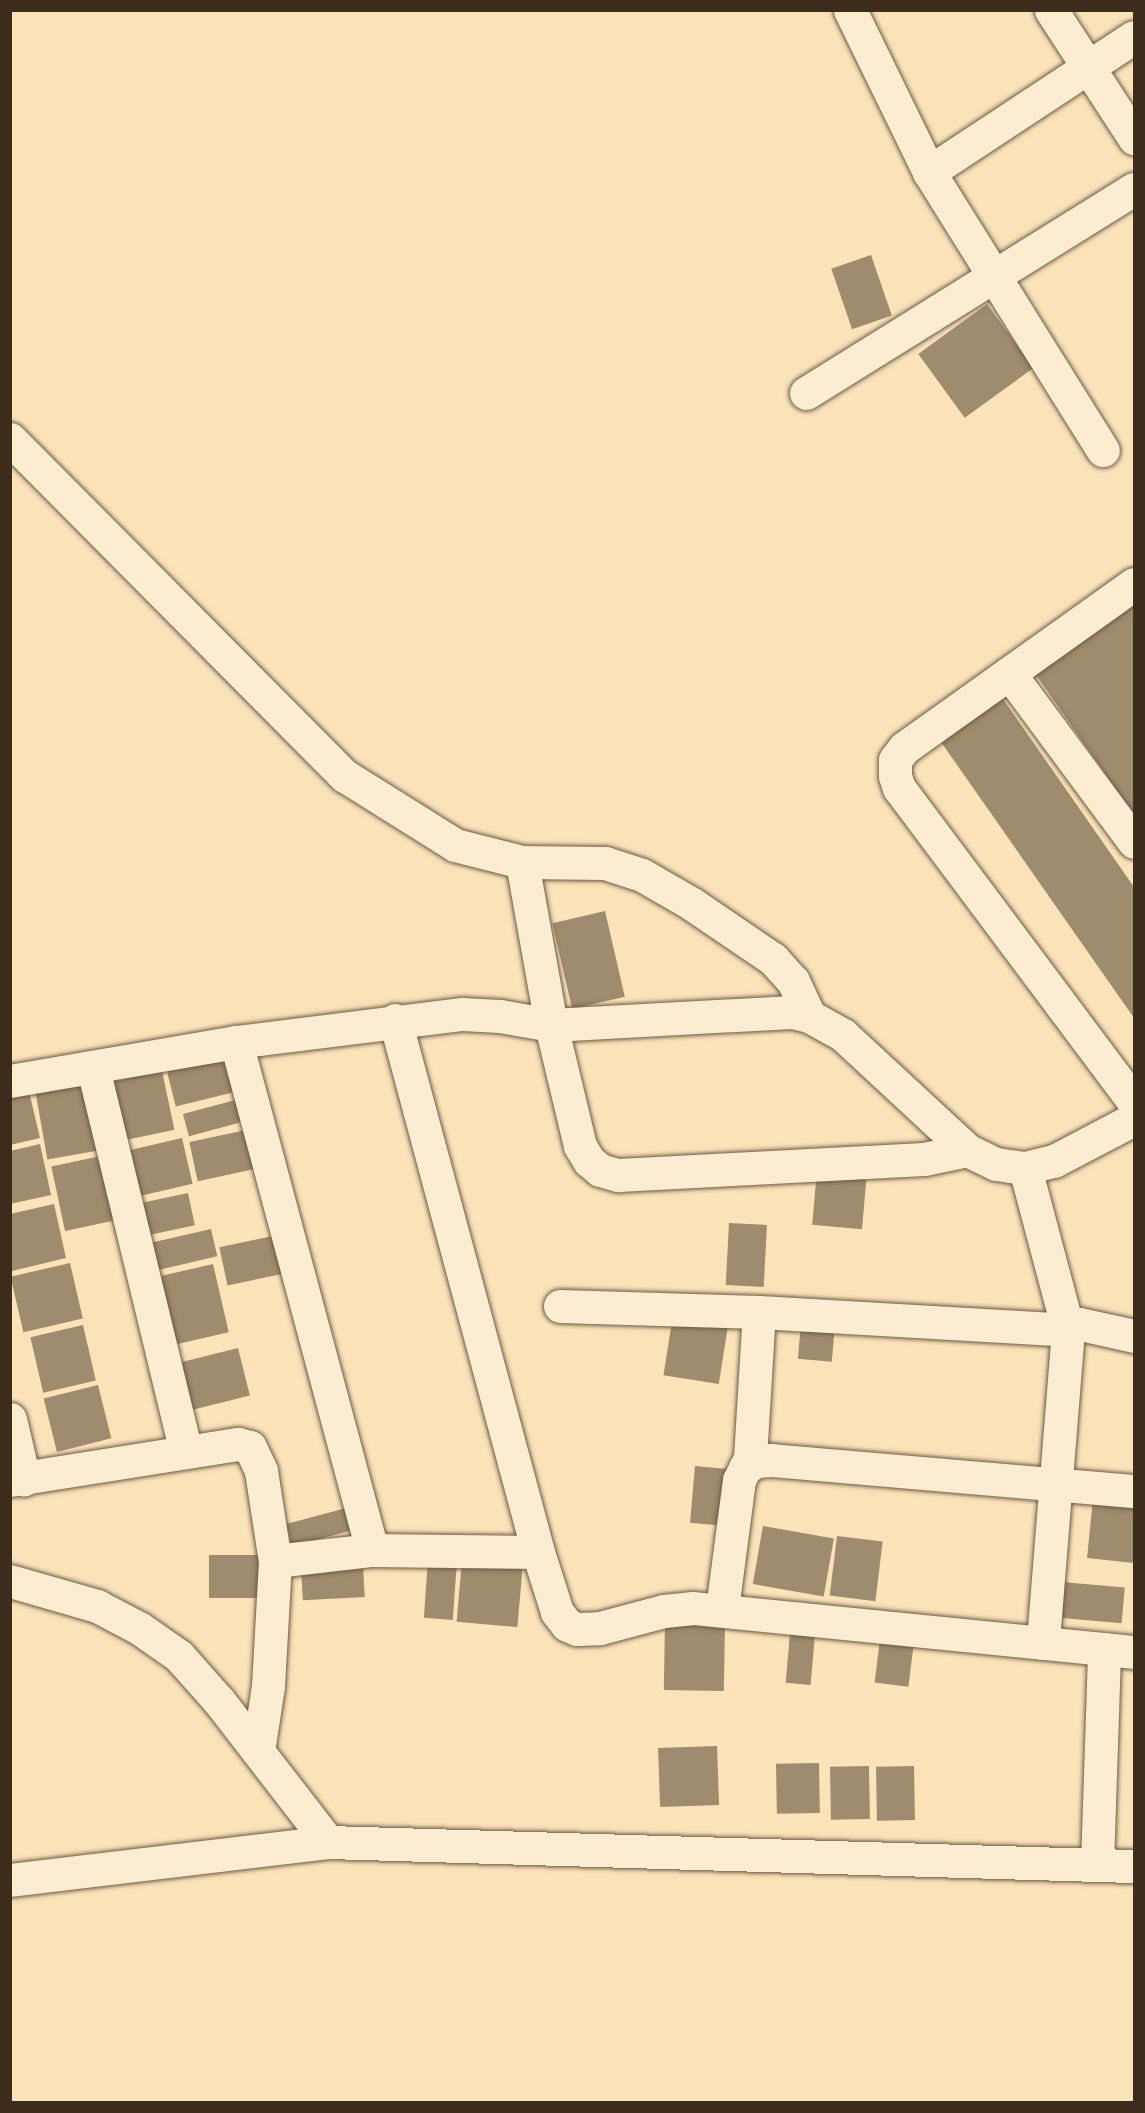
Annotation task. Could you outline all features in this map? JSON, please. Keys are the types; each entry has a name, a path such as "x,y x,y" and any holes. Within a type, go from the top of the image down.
{"street":[{"path":"850,10 929,172 1103,450"},
{"path":"1052,10 1134,138"},
{"path":"929,172 1134,37"},
{"path":"806,393 1134,189"},
{"path":"10,439 345,776 455,845 522,862 604,863 642,875 692,904 773,958 793,981 809,1016"},
{"path":"1134,585 904,748 895,760 895,776 907,798 1134,1102"},
{"path":"1009,673 1134,842"},
{"path":"522,862 551,1025 580,1146 590,1161 600,1170 618,1175 924,1159 967,1150"},
{"path":"10,1081 236,1042 395,1020 462,1014 500,1016 551,1025 792,1012 809,1016 843,1035 967,1150 996,1164 1025,1168 1054,1161 1134,1119"},
{"path":"395,1020 538,1552 557,1612 567,1625 578,1629 600,1628 664,1611 693,1608 722,1609 1119,1651 1098,1865"},
{"path":"236,1042 372,1550"},
{"path":"93,1068 186,1452"},
{"path":"1025,1168 1068,1330 1043,1643"},
{"path":"560,1306 759,1312 1068,1330 1080,1324 1134,1336"},
{"path":"722,1609 739,1480 750,1458 759,1312"},
{"path":"10,1419 17,1480 238,1444 250,1447 261,1471 275,1561 268,1686 258,1751"},
{"path":"745,1468 756,1461 771,1460 1134,1491"},
{"path":"275,1561 372,1550 538,1552"},
{"path":"10,1581 97,1606 139,1628 179,1656 219,1701 328,1842"},
{"path":"10,1880 328,1842 1134,1866"}],"building":[{"path":"871,255 892,316 852,329 831,269"},
{"path":"987,304 1033,368 965,418 918,354"},
{"path":"1133,602 1134,604 1134,815 1034,672"},
{"path":"1003,699 1134,887 1134,1018 941,742"},
{"path":"605,911 625,997 572,1009 552,923"},
{"path":"234,1055 243,1090 176,1107 167,1072"},
{"path":"162,1071 174,1130 115,1142 102,1084"},
{"path":"89,1073 103,1150 47,1160 34,1083"},
{"path":"27,1083 40,1138 10,1145 10,1087"},
{"path":"239,1099 245,1121 189,1136 183,1114"},
{"path":"251,1129 259,1168 198,1181 189,1142"},
{"path":"182,1138 193,1184 130,1198 120,1152"},
{"path":"40,1144 51,1195 10,1204 10,1151"},
{"path":"110,1154 124,1219 65,1231 51,1166"},
{"path":"817,1170 867,1174 862,1229 812,1225"},
{"path":"188,1193 195,1225 141,1237 134,1204"},
{"path":"54,1204 66,1258 12,1271 10,1214"},
{"path":"729,1223 767,1225 764,1287 726,1285"},
{"path":"211,1229 217,1256 153,1271 147,1244"},
{"path":"282,1234 290,1272 228,1285 219,1247"},
{"path":"70,1263 83,1319 23,1332 11,1277"},
{"path":"213,1264 229,1332 174,1345 158,1277"},
{"path":"673,1315 728,1324 719,1384 663,1375"},
{"path":"801,1323 835,1326 832,1362 798,1359"},
{"path":"83,1325 96,1381 43,1393 30,1337"},
{"path":"238,1348 250,1396 189,1411 177,1363"},
{"path":"98,1385 111,1438 57,1452 44,1399"},
{"path":"695,1466 728,1469 723,1526 690,1523"},
{"path":"1093,1499 1134,1504 1134,1563 1087,1558"},
{"path":"350,1507 356,1529 292,1546 286,1524"},
{"path":"763,1526 834,1539 824,1597 753,1584"},
{"path":"837,1536 883,1542 875,1601 830,1596"},
{"path":"209,1555 262,1555 262,1598 209,1598"},
{"path":"428,1559 457,1561 453,1620 424,1618"},
{"path":"462,1560 523,1565 517,1627 457,1622"},
{"path":"363,1564 365,1597 303,1600 301,1567"},
{"path":"1062,1582 1125,1587 1122,1623 1059,1618"},
{"path":"665,1622 725,1623 724,1691 664,1690"},
{"path":"791,1622 816,1624 811,1685 786,1683"},
{"path":"881,1631 915,1635 908,1687 875,1683"},
{"path":"717,1746 719,1805 660,1807 658,1748"},
{"path":"819,1763 820,1813 777,1814 776,1764"},
{"path":"869,1766 870,1819 831,1820 830,1767"},
{"path":"914,1766 915,1820 877,1821 876,1767"}]}
